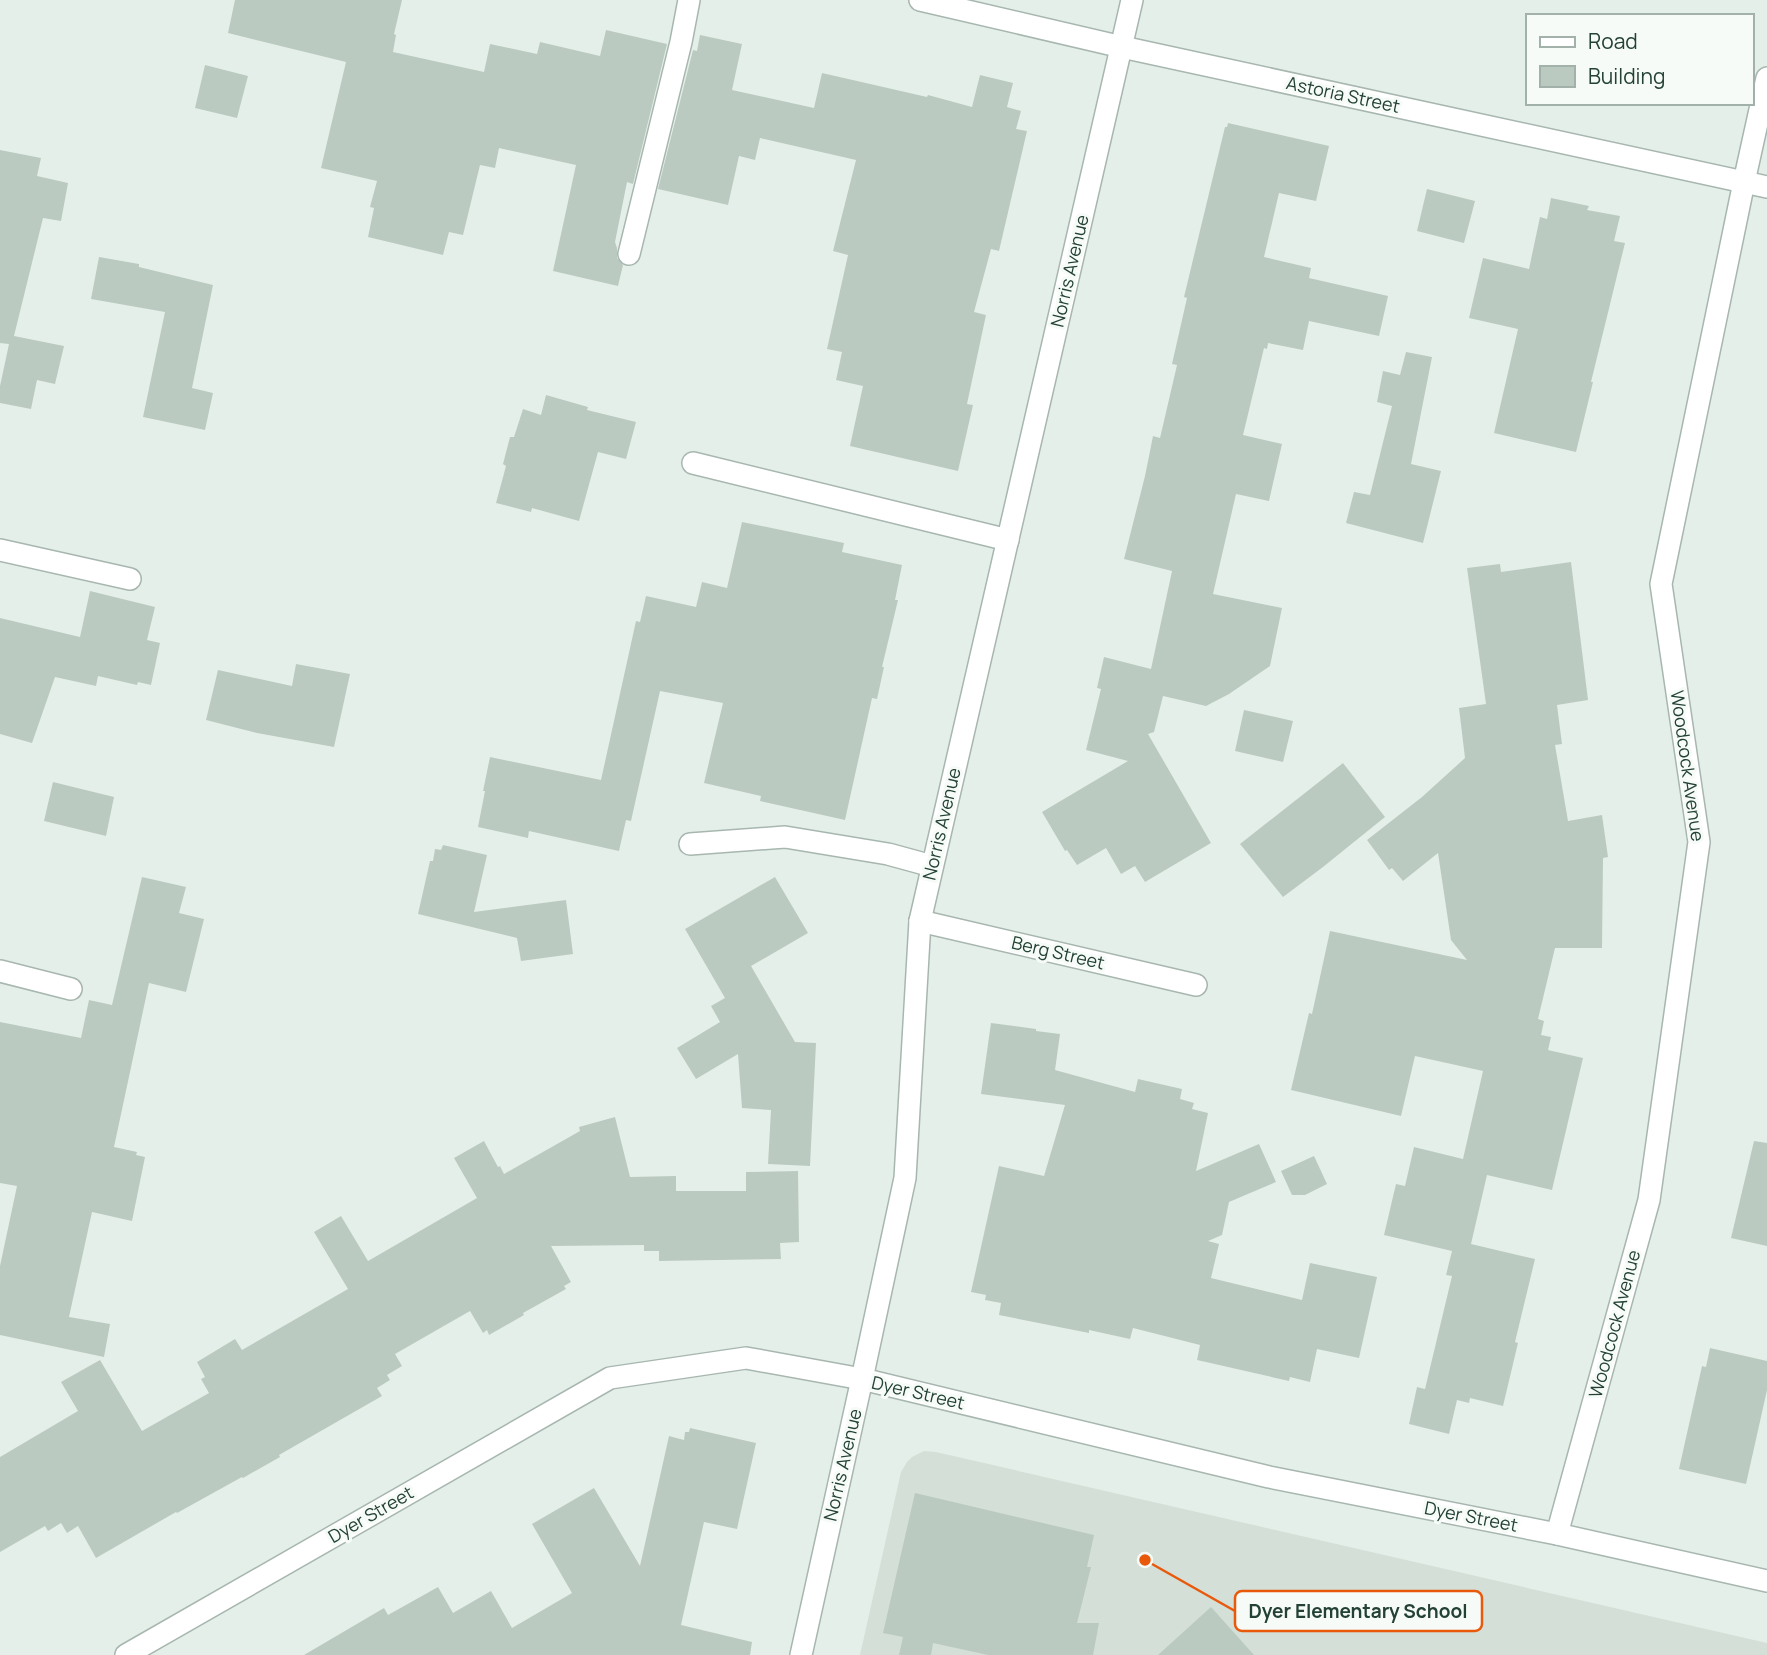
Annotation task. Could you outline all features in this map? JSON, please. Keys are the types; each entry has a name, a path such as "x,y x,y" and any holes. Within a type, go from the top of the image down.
{"street":[{"path":"629,254 689,0"},
{"name":"Astoria Street","path":"920,0 1122,47 1767,187"},
{"name":"Norris Avenue","path":"800,1655 905,1178 920,921 1132,0"},
{"name":"Woodcock Avenue","path":"1557,1534 1649,1200 1699,842 1661,584 1767,78"},
{"path":"693,463 1007,540"},
{"path":"0,550 130,579"},
{"path":"690,844 785,836 932,866"},
{"name":"Berg Street","path":"920,921 1196,985"},
{"path":"0,971 71,989"},
{"name":"Dyer Street","path":"126,1655 610,1378 746,1358 862,1380 1269,1476 1557,1534 1767,1581"}],"shaded area":[{"path":"924,1451 1767,1643 1767,1655 860,1655 901,1472 912,1457"}],"building":[{"path":"235,0 402,0 393,52 484,72 490,44 537,54 540,42 600,56 606,30 667,44 633,184 627,182 615,242 617,258 623,265 618,286 553,271 576,165 499,148 495,168 480,165 463,235 449,232 443,255 368,237 374,208 370,207 377,181 321,168 346,62 228,33"},
{"path":"700,35 742,44 732,90 814,108 822,73 972,107 980,75 1013,83 1007,107 1021,111 1016,129 1027,131 999,251 991,249 974,312 986,315 967,404 973,405 958,471 850,446 863,386 836,380 842,352 827,349 848,255 833,251 856,160 760,138 755,160 739,156 728,205 658,189 693,50 697,51"},
{"path":"205,65 248,76 237,118 195,108"},
{"path":"1228,123 1329,146 1316,201 1279,193 1264,257 1311,268 1309,278 1388,296 1379,336 1309,321 1303,350 1268,343 1267,349 1264,348 1243,435 1282,444 1269,501 1236,494 1213,594 1282,608 1270,666 1206,706 1163,696 1154,732 1148,734 1211,843 1145,882 1135,866 1121,874 1106,848 1077,865 1067,850 1065,851 1042,812 1128,761 1086,750 1101,689 1097,688 1104,657 1151,669 1172,571 1124,559 1153,436 1160,438 1177,365 1172,364 1187,298 1184,297"},
{"path":"0,150 41,158 37,176 68,183 61,221 43,218 14,336 64,346 55,384 37,380 31,409 0,403 0,386 9,344 0,343"},
{"path":"1427,189 1475,201 1464,243 1417,231"},
{"path":"1551,198 1589,206 1587,210 1620,216 1614,241 1625,243 1576,452 1494,433 1518,329 1469,318 1483,258 1529,269 1540,217 1547,219"},
{"path":"99,257 139,264 139,267 213,285 192,388 213,393 205,430 143,417 165,312 91,299"},
{"path":"1406,352 1432,357 1411,464 1441,471 1423,543 1346,523 1354,492 1370,495 1392,406 1377,402 1383,371 1400,375"},
{"path":"546,395 588,407 587,410 636,422 626,459 598,452 579,521 532,508 531,512 496,503 506,466 503,464 510,437 514,437 523,409 541,415"},
{"path":"742,522 844,543 842,552 902,565 895,600 898,600 877,699 872,698 845,820 760,801 761,796 704,783 723,703 660,691 631,821 626,820 619,851 529,831 528,838 478,827 490,757 601,780 636,621 640,622 646,596 696,607 702,582 727,588"},
{"path":"1571,562 1588,700 1557,705 1562,744 1555,745 1568,821 1602,815 1608,857 1603,858 1602,948 1555,948 1538,1019 1544,1021 1541,1035 1551,1037 1548,1050 1583,1058 1552,1190 1487,1175 1471,1244 1535,1259 1503,1406 1470,1398 1469,1403 1457,1400 1449,1434 1409,1424 1417,1387 1425,1389 1452,1276 1446,1275 1452,1251 1384,1235 1396,1184 1405,1186 1414,1147 1463,1159 1483,1071 1415,1056 1401,1116 1291,1090 1309,1013 1312,1014 1330,931 1467,960 1451,940 1438,853 1403,881 1392,868 1389,870 1367,840 1422,797 1465,758 1459,708 1486,704 1467,568 1500,564 1501,572"},
{"path":"90,591 155,607 147,640 160,643 151,685 138,682 137,685 98,676 96,686 55,677 32,743 0,734 0,618 80,637"},
{"path":"296,664 350,674 334,747 257,733 206,720 218,670 292,686"},
{"path":"1244,710 1293,721 1283,762 1235,751"},
{"path":"1343,763 1385,817 1283,897 1240,844"},
{"path":"53,782 114,797 106,836 44,821"},
{"path":"443,845 487,855 474,912 566,900 573,954 521,961 517,938 418,914 430,861 433,861 435,849 441,850"},
{"path":"142,877 186,887 179,913 204,919 186,992 149,983 114,1147 137,1152 136,1155 145,1157 132,1221 92,1212 69,1317 110,1324 104,1357 0,1335 0,1266 17,1186 0,1183 0,1022 81,1038 89,1000 112,1005"},
{"path":"775,877 808,933 751,966 795,1042 816,1043 810,1166 768,1164 771,1110 742,1108 738,1054 696,1079 677,1048 720,1022 711,1006 725,998 685,929"},
{"path":"991,1023 1060,1034 1055,1070 1135,1092 1138,1079 1182,1089 1180,1099 1194,1103 1192,1109 1208,1113 1196,1171 1259,1144 1276,1182 1229,1202 1222,1235 1208,1241 1219,1244 1211,1278 1302,1300 1310,1263 1377,1277 1359,1358 1317,1349 1310,1382 1290,1377 1289,1381 1197,1360 1200,1345 1133,1328 1130,1339 999,1315 1001,1303 985,1300 986,1295 971,1292 999,1166 1044,1176 1065,1105 981,1094"},
{"path":"615,1117 630,1177 676,1176 676,1191 746,1191 746,1172 798,1171 799,1242 780,1243 781,1259 659,1261 659,1251 644,1251 644,1245 551,1246 571,1282 564,1286 566,1289 489,1335 487,1330 483,1333 470,1311 395,1354 402,1366 387,1375 390,1380 377,1388 382,1396 243,1478 176,1512 96,1558 78,1526 67,1533 61,1523 48,1531 45,1526 0,1552 0,1457 78,1411 61,1382 100,1360 142,1431 209,1393 201,1379 205,1377 197,1362 235,1339 242,1350 348,1289 314,1232 341,1216 368,1261 477,1198 454,1158 484,1141 504,1174 580,1131 579,1127"},
{"path":"1754,1141 1767,1143 1767,1246 1731,1238"},
{"path":"1314,1156 1327,1184 1305,1195 1292,1195 1281,1171"},
{"path":"1710,1348 1767,1361 1767,1390 1746,1484 1679,1469 1702,1366 1706,1367"},
{"path":"690,1428 756,1443 737,1529 704,1522 681,1625 752,1642 750,1655 304,1655 384,1608 388,1615 438,1587 453,1613 491,1591 512,1628 572,1593 532,1524 594,1488 640,1566 669,1436 684,1440 685,1432 689,1432"},
{"path":"915,1493 1094,1535 1087,1567 1091,1567 1077,1623 1099,1623 1093,1655 988,1655 933,1643 931,1655 899,1655 903,1637 883,1633"},
{"path":"1211,1607 1254,1655 1158,1655"}],"place":[{"name":"Dyer Elementary School","path":"1145,1560"}]}
